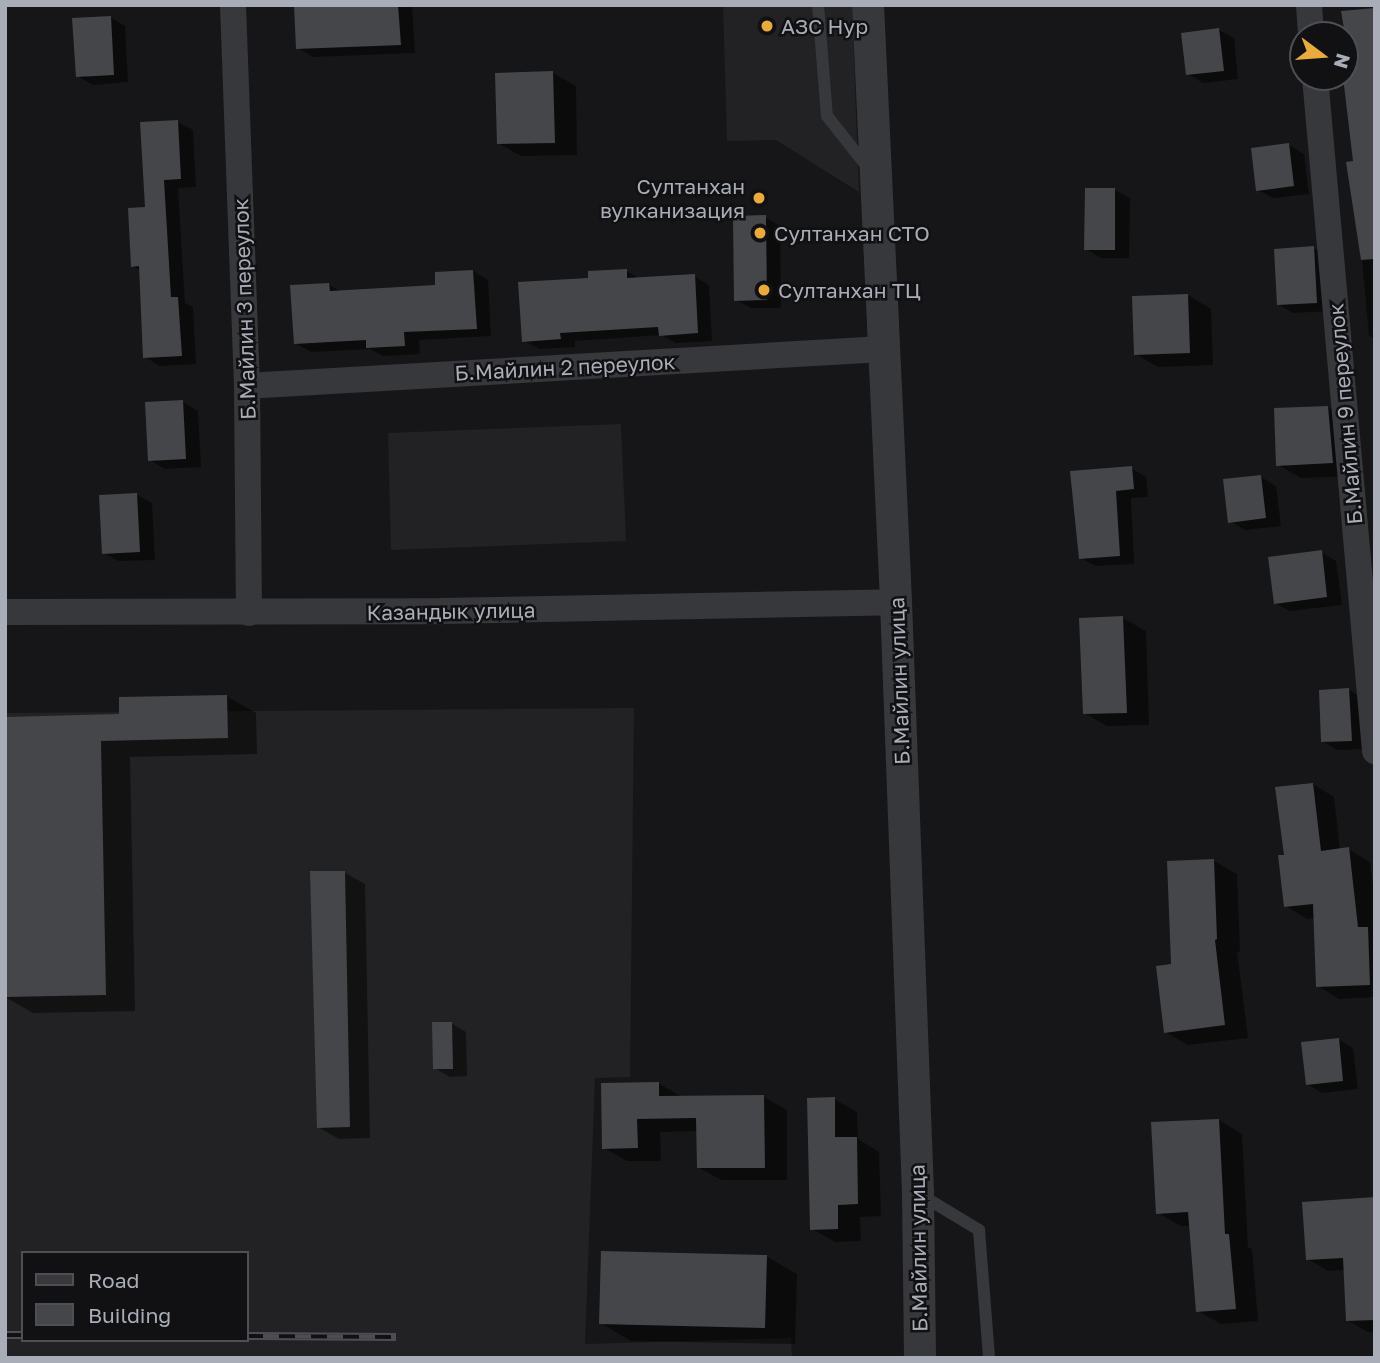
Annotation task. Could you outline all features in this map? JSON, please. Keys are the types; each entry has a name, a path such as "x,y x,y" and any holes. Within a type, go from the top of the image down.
{"street":[{"name":"Б.Майлин 3 переулок","path":"233,5 247,386 249,613"},
{"name":"Б.Майлин улица","path":"868,5 897,602 918,1193 920,1358"},
{"name":"Б.Майлин 9 переулок","path":"1316,91 1375,751"},
{"name":"Б.Майлин 2 переулок","path":"247,386 883,349"},
{"name":"Казандык улица","path":"5,612 249,613 897,602"}],"lane":[{"path":"818,5 827,116 876,178"},
{"path":"918,1193 979,1230 989,1358"}],"shaded area":[{"path":"723,5 852,5 859,192 776,140 727,141"},
{"path":"621,424 626,541 391,550 388,433"},
{"path":"634,708 630,1077 595,1078 585,1344 791,1338 792,1358 5,1358 5,713"}],"building":[{"path":"294,5 398,5 401,45 296,49"},
{"path":"1375,8 1375,259 1361,260 1346,162 1353,161 1345,91 1359,91 1359,21 1343,21 1341,11"},
{"path":"111,16 114,75 76,77 72,18"},
{"path":"1219,28 1224,71 1186,75 1181,33"},
{"path":"553,71 555,143 497,144 495,73"},
{"path":"178,120 181,179 164,180 171,297 178,297 182,356 143,358 139,266 131,267 128,208 145,207 140,122"},
{"path":"1289,143 1294,186 1256,191 1251,148"},
{"path":"1085,188 1115,188 1115,250 1084,250"},
{"path":"766,215 767,300 734,301 733,216"},
{"path":"1314,246 1317,303 1277,305 1274,249"},
{"path":"627,269 627,278 695,274 698,333 659,336 658,327 560,333 561,339 522,342 518,282 588,278 588,271"},
{"path":"473,270 477,329 404,332 405,346 366,348 366,340 294,344 290,285 329,283 330,291 435,285 435,272"},
{"path":"1188,294 1190,353 1134,355 1132,296"},
{"path":"183,400 186,459 148,461 145,402"},
{"path":"1328,406 1333,463 1276,466 1274,408"},
{"path":"1132,466 1134,489 1116,491 1120,556 1079,559 1070,471"},
{"path":"1261,475 1266,518 1228,523 1223,479"},
{"path":"137,493 140,552 102,554 99,495"},
{"path":"1322,550 1327,597 1274,604 1268,557"},
{"path":"1123,616 1127,713 1083,714 1079,618"},
{"path":"1349,688 1352,741 1321,742 1319,690"},
{"path":"227,695 228,738 101,741 106,995 5,997 5,717 119,714 119,697"},
{"path":"1313,783 1321,851 1349,847 1358,927 1368,927 1370,985 1316,987 1313,904 1284,907 1278,855 1284,855 1275,787"},
{"path":"1214,859 1215,940 1225,1025 1164,1033 1156,966 1171,964 1167,861"},
{"path":"310,871 345,871 350,1127 317,1128"},
{"path":"432,1022 452,1022 453,1069 433,1069"},
{"path":"1339,1038 1343,1081 1306,1085 1301,1042"},
{"path":"659,1082 659,1096 764,1095 765,1168 697,1168 696,1118 637,1119 638,1148 602,1149 601,1083"},
{"path":"835,1097 835,1137 857,1137 858,1204 838,1205 838,1229 810,1230 807,1098"},
{"path":"1219,1119 1225,1234 1229,1234 1236,1309 1196,1312 1188,1212 1156,1214 1151,1122"},
{"path":"1375,1197 1375,1320 1346,1321 1343,1258 1306,1260 1302,1202"},
{"path":"601,1251 767,1255 765,1328 599,1324"}],"railway":[{"path":"5,1335 21,1335"},
{"path":"248,1336 396,1337"}],"place":[{"name":"АЗС Нур","path":"767,26"},
{"name":"Султанхан вулканизация","path":"759,198"},
{"name":"Султанхан СТО","path":"760,233"},
{"name":"Султанхан ТЦ","path":"764,290"}]}
